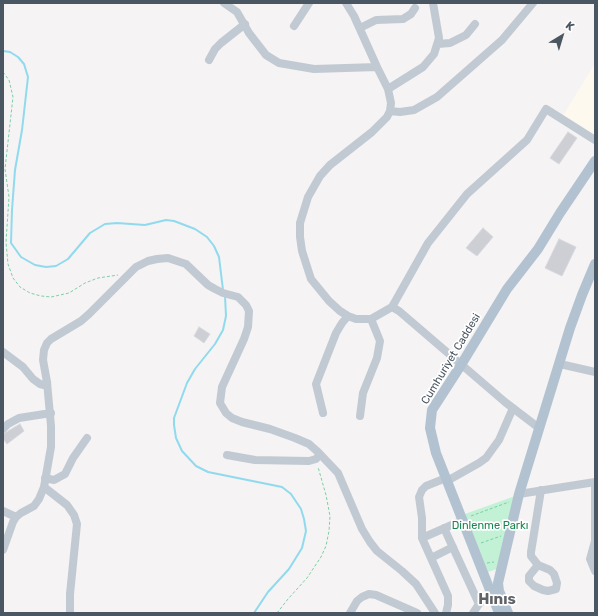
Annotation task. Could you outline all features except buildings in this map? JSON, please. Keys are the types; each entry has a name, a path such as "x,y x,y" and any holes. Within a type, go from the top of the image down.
{"main road":[{"name":"Cumhuriyet Caddesi","path":"508,613 496,592 466,518 447,480 436,453 430,428 432,410 508,289 538,249 560,212 595,161"},
{"name":"Cumhuriyet Caddesi","path":"499,613 496,592 516,497 577,308 595,264"}],"street":[{"path":"224,3 238,12 249,33 266,55 279,64 314,70 377,67"},
{"path":"294,26 309,3"},
{"path":"346,3 360,28 388,89 391,103 390,111 387,117 372,132 345,152 320,176 308,197 300,223 302,251 311,279 329,301 348,316 356,319 371,319 392,307 428,243 467,194 527,140 546,109 595,140"},
{"path":"388,89 427,63 434,54 439,38 433,3"},
{"path":"390,111 400,112 414,110 437,97 496,46 533,3"},
{"path":"360,28 376,20 403,19 411,14 415,8"},
{"path":"209,60 215,49 221,43 245,24"},
{"path":"438,44 450,43 466,35 475,24"},
{"path":"3,550 16,517 34,506 39,499 45,483 51,447 51,413 43,360 44,350 47,343 81,321 136,267 157,259 168,258 186,264 208,285 223,293 238,297 246,305 249,311 249,318 244,339 222,387 220,403 223,410 232,418 270,429 308,444 318,456 338,473 362,529 370,542 377,551 416,584 435,613"},
{"path":"392,307 399,311 461,366 539,428"},
{"path":"323,413 316,384 336,333 348,316"},
{"path":"360,416 363,393 377,358 380,341 371,319"},
{"path":"3,352 23,367 33,379 40,384 44,385 47,382"},
{"path":"560,364 595,372"},
{"path":"446,613 448,596 422,538 422,518 419,497 420,492 426,486 447,480 486,458 499,440 513,408"},
{"path":"3,429 8,424 19,418 51,413"},
{"path":"45,483 65,474 70,462 87,438"},
{"path":"227,455 255,460 309,461 318,456"},
{"path":"516,497 541,490 595,482 595,541 590,559 595,571"},
{"path":"45,483 67,505 74,515 77,524 70,594 70,613"},
{"path":"538,564 533,559 531,552 541,490"},
{"path":"3,511 16,517"},
{"path":"422,538 466,518"},
{"path":"444,528 480,604"},
{"path":"431,558 453,547"},
{"path":"473,613 480,604 496,592"},
{"path":"350,613 356,601 369,594 376,595 418,613"}],"path":[{"path":"3,72 9,80 13,97 5,169 8,197 6,242 8,264 13,278 24,290 35,295 46,297 64,295 92,280 115,274 124,278"},
{"path":"277,613 313,570 321,557 328,539 330,524 329,508 318,456"},
{"path":"466,518 516,497"},
{"path":"479,544 505,535"},
{"path":"487,563 497,561"}],"shaded area":[{"path":"595,63 595,140 561,119"}],"green space":[{"name":"Dinlenme Parkı","path":"518,495 497,569 488,572 465,514"}],"waterway":[{"path":"3,51 10,52 18,57 24,64 28,77 22,130 15,170 12,210 11,243 21,257 35,265 46,267 56,266 68,259 90,233 105,224 117,223 145,225 166,220 174,221 195,229 207,237 214,246 219,257 223,290"},
{"path":"225,296 226,316 223,330 215,344 195,369 187,383 174,418 174,425 176,438 182,451 196,466 208,472 282,487 291,494 301,509 306,531 302,548 289,569 268,592 254,613"}],"district":[{"name":"Hınıs","path":"497,600"}]}
